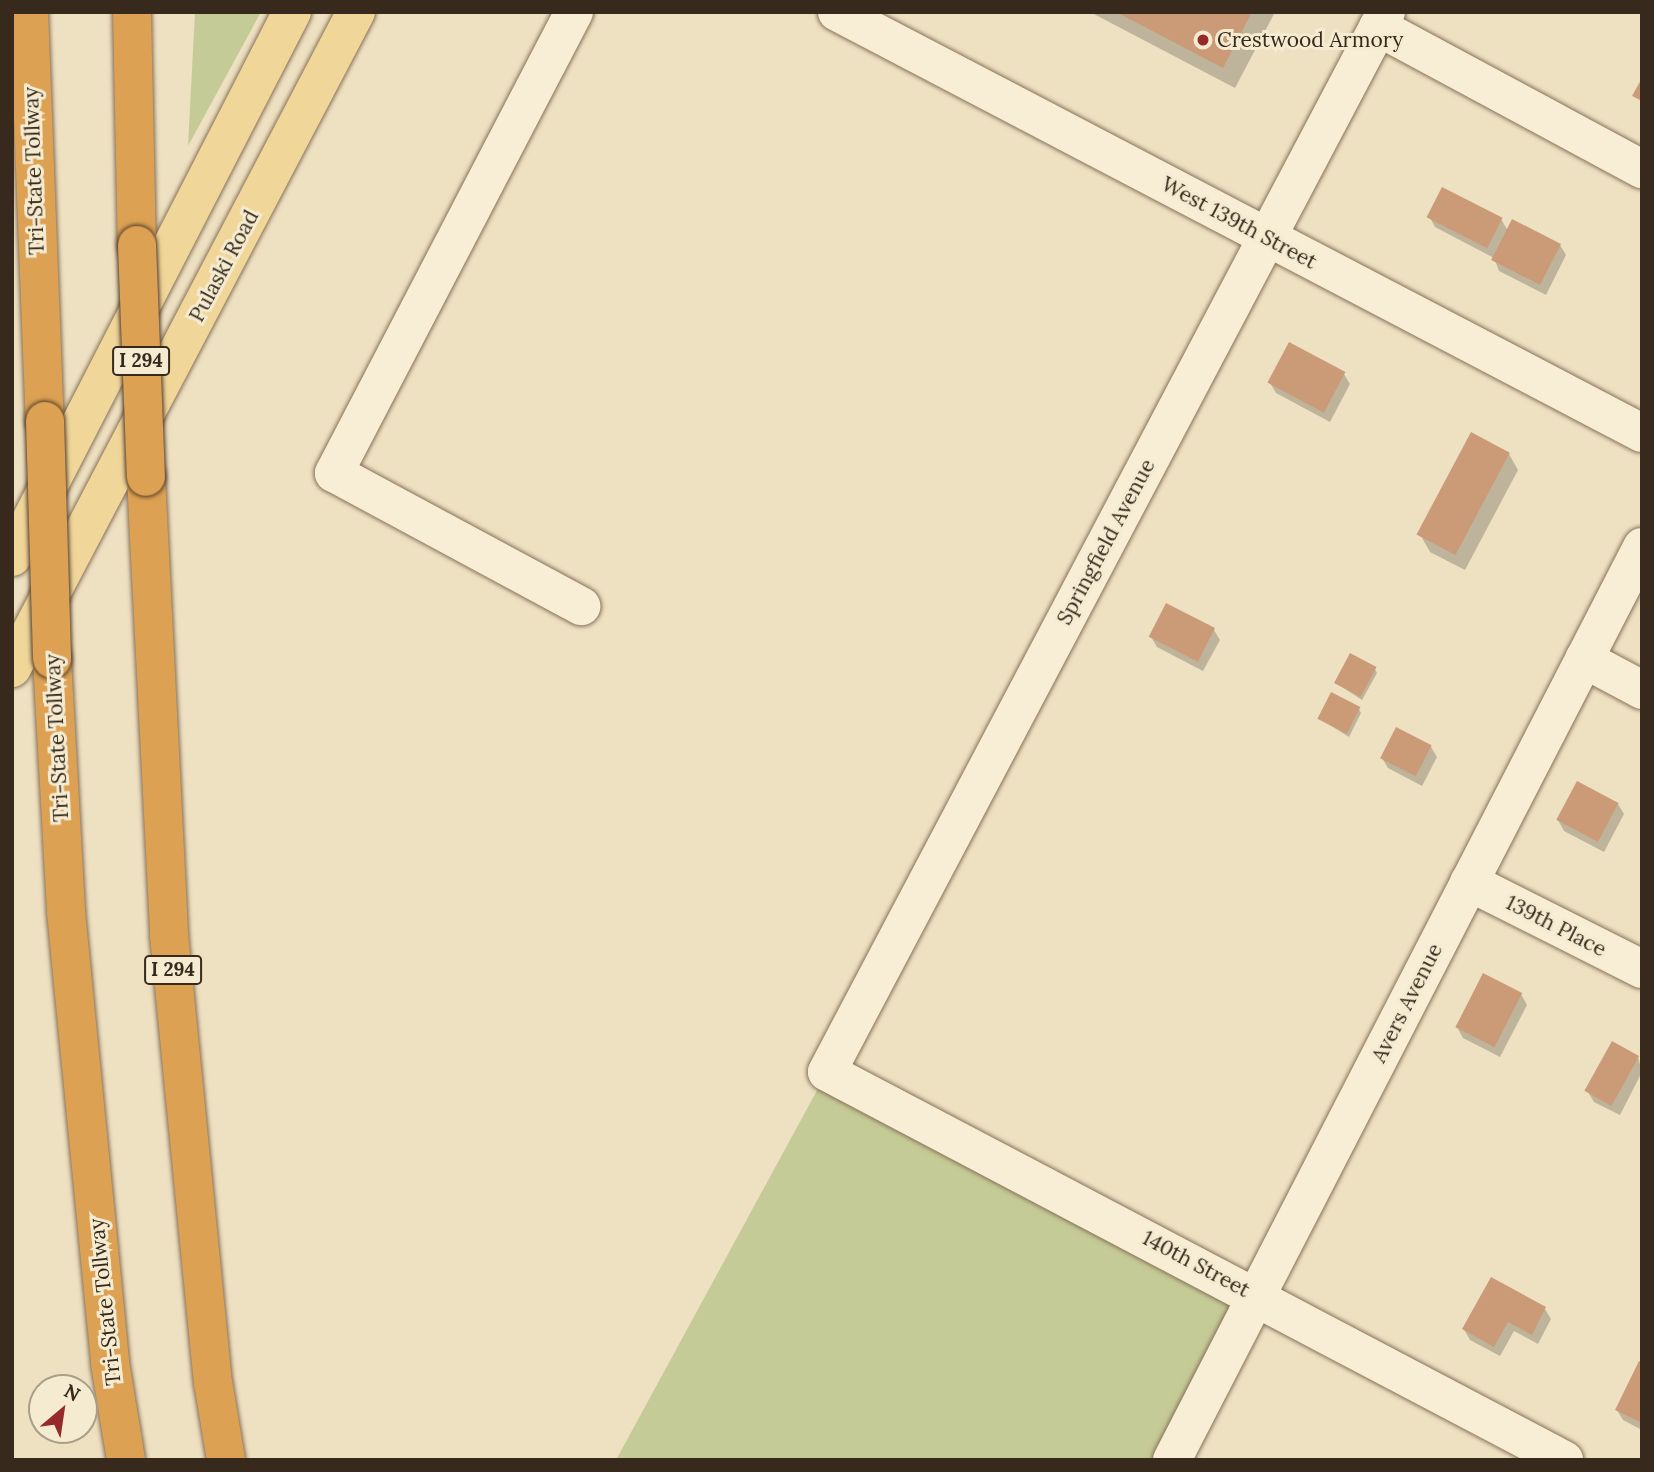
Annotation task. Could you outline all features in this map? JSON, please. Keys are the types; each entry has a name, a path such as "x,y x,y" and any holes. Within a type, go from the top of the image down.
{"highway":[{"name":"Tri-State Tollway","path":"29,12 52,659 66,912 110,1363 126,1460"},
{"name":"I 294","path":"132,12 146,477 169,934 213,1382 226,1460"}],"main road":[{"path":"12,557 292,12"},
{"name":"Pulaski Road","path":"12,668 356,12"}],"street":[{"path":"574,12 334,472 581,606"},
{"name":"West 139th Street","path":"837,12 1642,433"},
{"path":"1382,19 1642,169"},
{"name":"Springfield Avenue","path":"827,1072 1382,19"},
{"name":"Avers Avenue","path":"1172,1460 1642,547"},
{"path":"1584,659 1642,690"},
{"name":"139th Place","path":"1469,882 1642,969"},
{"name":"140th Street","path":"827,1072 1564,1460"}],"green space":[{"path":"195,12 261,12 188,146"},
{"path":"827,1072 1256,1296 1172,1460 616,1460"}],"building":[{"name":"Crestwood Armory","path":"1116,12 1252,12 1223,68"},
{"path":"1642,78 1642,101 1632,96"},
{"path":"1442,187 1503,218 1487,248 1427,217"},
{"path":"1512,219 1561,244 1540,285 1491,260"},
{"path":"1289,342 1346,372 1324,413 1267,383"},
{"path":"1471,432 1510,453 1455,555 1417,534"},
{"path":"1166,603 1215,628 1198,662 1149,637"},
{"path":"1350,653 1376,667 1361,697 1334,683"},
{"path":"1331,692 1360,707 1347,734 1317,719"},
{"path":"1396,727 1432,745 1416,776 1380,758"},
{"path":"1577,781 1618,803 1598,842 1556,820"},
{"path":"1483,973 1522,993 1495,1047 1455,1027"},
{"path":"1612,1041 1639,1056 1611,1106 1584,1091"},
{"path":"1491,1277 1546,1307 1532,1335 1508,1322 1494,1347 1462,1329"},
{"path":"1639,1361 1642,1362 1642,1423 1615,1410"}],"place":[{"name":"Crestwood Armory","path":"1203,40"}]}
